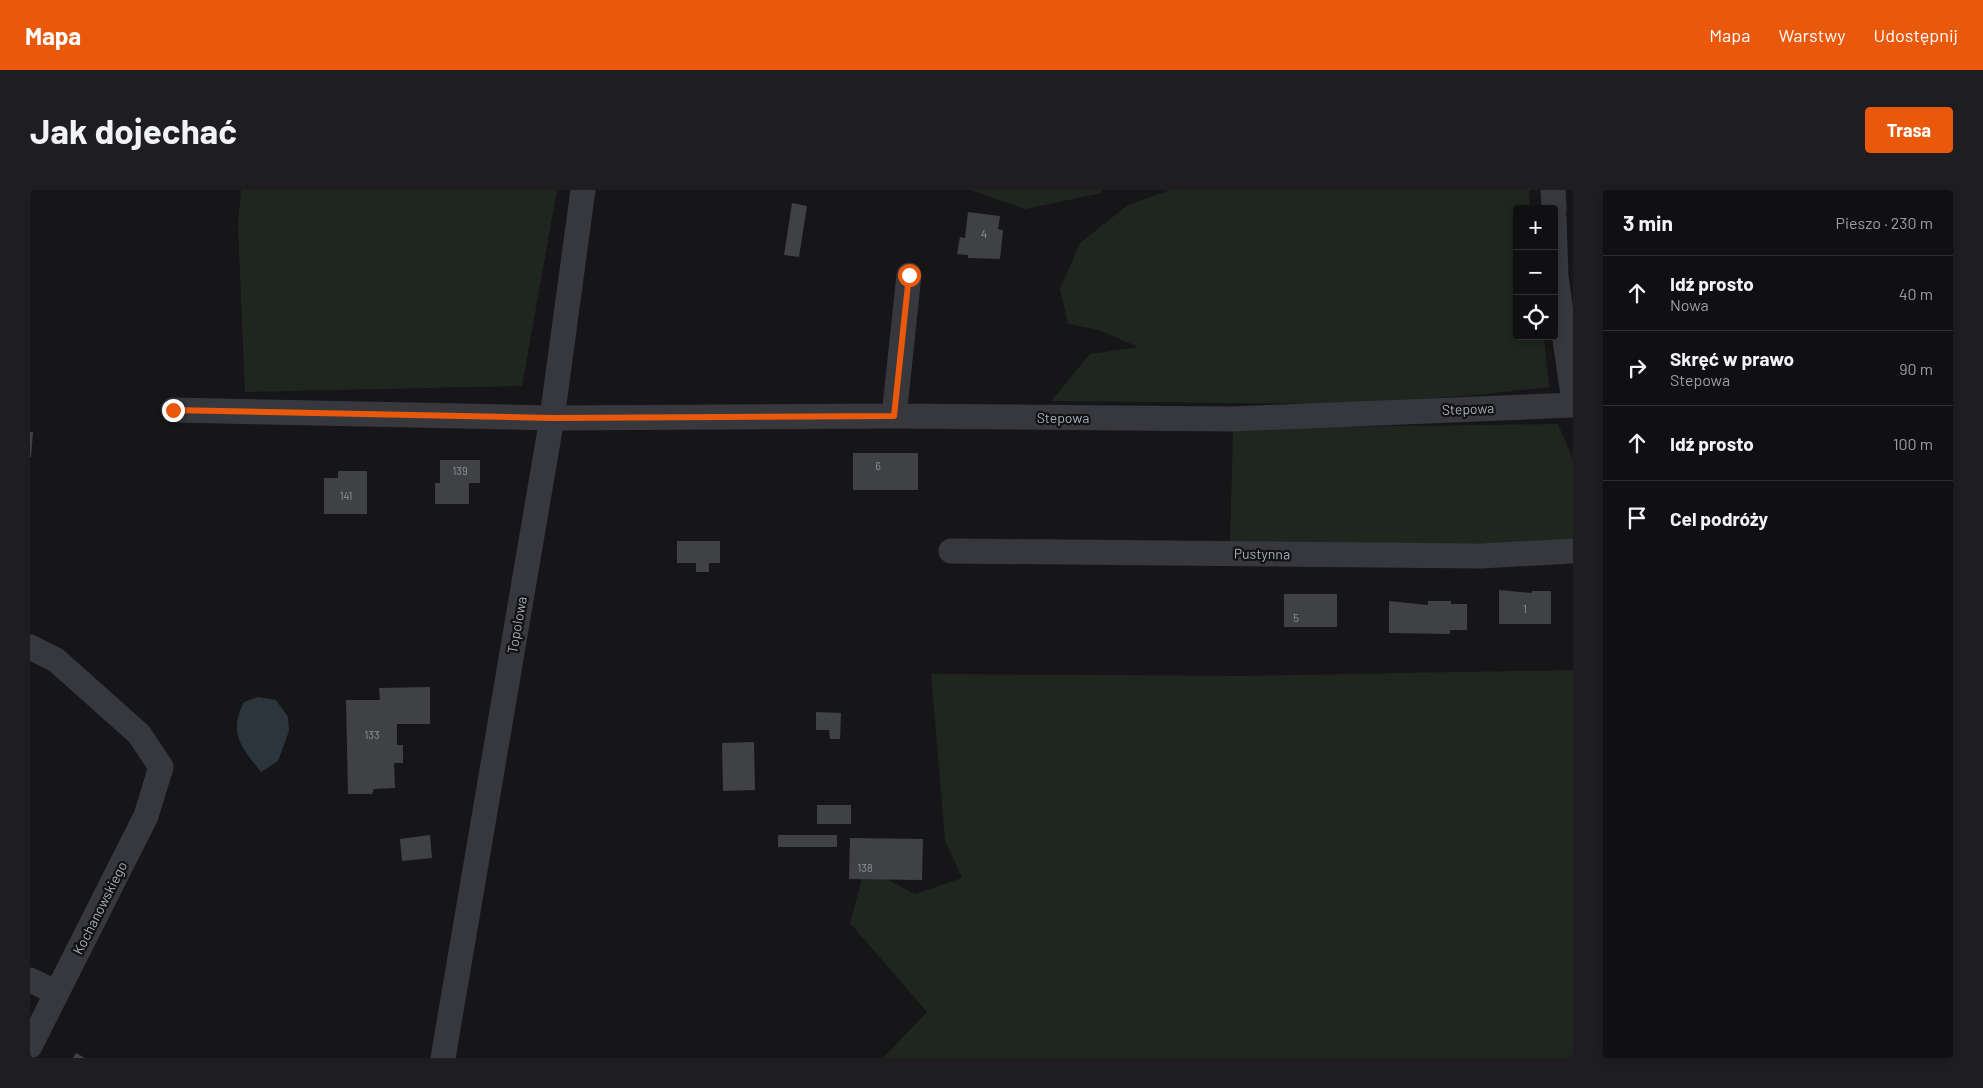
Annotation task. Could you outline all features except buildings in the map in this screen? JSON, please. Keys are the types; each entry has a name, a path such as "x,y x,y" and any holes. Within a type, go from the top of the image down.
{"street":[{"name":"Topolowa","path":"443,1058 552,418 583,190"},
{"path":"1553,190 1554,205"},
{"path":"1555,250 1556,277 1573,394"},
{"path":"894,416 909,275"},
{"name":"Stepowa","path":"173,410 552,418 894,416 1232,419 1573,405"},
{"name":"Pustynna","path":"951,551 1481,556 1573,551"},
{"name":"Kochanowskiego","path":"30,647 56,660 139,734 161,767 146,816 30,1046"},
{"path":"30,980 57,993"}],"shaded area":[{"path":"241,190 557,190 522,386 245,392 238,224"},
{"path":"970,190 1102,190 1102,193 1025,209"},
{"path":"1170,190 1529,190 1530,205 1513,205 1513,340 1544,340 1549,387 1465,396 1330,404 1051,401 1090,354 1138,347 1099,330 1068,324 1060,289 1080,243 1128,205"},
{"path":"1558,424 1573,459 1573,543 1230,544 1233,428"},
{"path":"1573,670 1573,1058 883,1058 927,1012 850,923 865,868 915,894 962,878 945,840 931,674 1243,676"},
{"path":"258,697 276,700 288,717 289,731 278,761 261,772 243,747 237,731 239,713 244,702"}],"route":[{"path":"173,410 552,418 894,416 909,275"}]}
